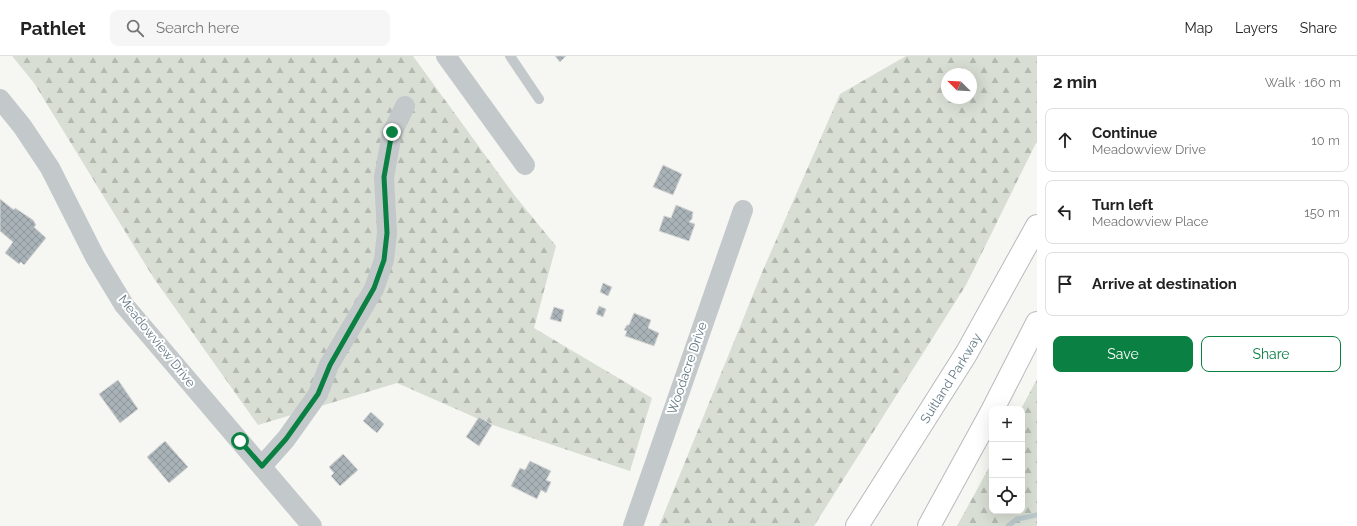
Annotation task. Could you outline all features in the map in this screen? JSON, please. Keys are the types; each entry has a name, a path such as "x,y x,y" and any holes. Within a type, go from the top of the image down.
{"highway":[{"name":"Suitland Parkway","path":"857,526 966,354 1037,226"},
{"path":"994,406 1037,323"},
{"path":"929,526 989,416"}],"street":[{"path":"446,56 525,165"},
{"name":"Meadowview Drive","path":"0,99 22,126 50,168 96,257 124,304 312,526"},
{"path":"262,466 286,439 318,394 330,365 374,288 384,260 387,233 384,177 392,132 405,106"},
{"name":"Woodacre Drive","path":"633,526 743,210"}],"lane":[{"path":"510,56 539,99"}],"green space":[{"path":"12,56 413,56 515,196 556,246 534,328 652,398 630,471 490,424 397,383 258,425 153,277 34,83"},
{"path":"906,56 1037,56 1037,141 966,285 814,526 659,526 763,270 840,94"},
{"path":"1037,379 1037,526 957,526 989,467 989,514 1025,514 1025,406 1023,406"}],"building":[{"path":"555,56 566,56 560,62"},
{"path":"663,165 682,174 673,195 653,187"},
{"path":"0,199 14,210 15,208 33,220 36,225 34,227 46,238 24,265 21,262 19,264 5,253 13,242 0,231"},
{"path":"676,205 693,212 692,219 689,222 695,224 689,241 659,231 664,216 671,218"},
{"path":"603,283 612,287 608,296 600,292"},
{"path":"599,306 606,309 603,317 596,314"},
{"path":"554,307 564,310 561,322 550,319"},
{"path":"634,313 651,320 648,328 659,333 654,346 625,336 627,331 624,330 627,325 629,325"},
{"path":"118,380 138,409 120,423 99,394"},
{"path":"371,412 384,424 377,433 363,421"},
{"path":"479,417 492,425 479,446 466,437"},
{"path":"165,441 188,467 169,483 147,457"},
{"path":"343,454 358,470 340,486 331,476 334,473 329,467"},
{"path":"530,461 551,471 546,480 551,482 546,493 541,490 537,499 511,486 520,468 525,470"}],"waterway":[{"path":"1008,526 1017,519 1037,515"}],"route":[{"path":"240,441 262,466 286,439 318,394 330,365 374,288 384,260 387,233 384,204 384,177 392,132"}]}
